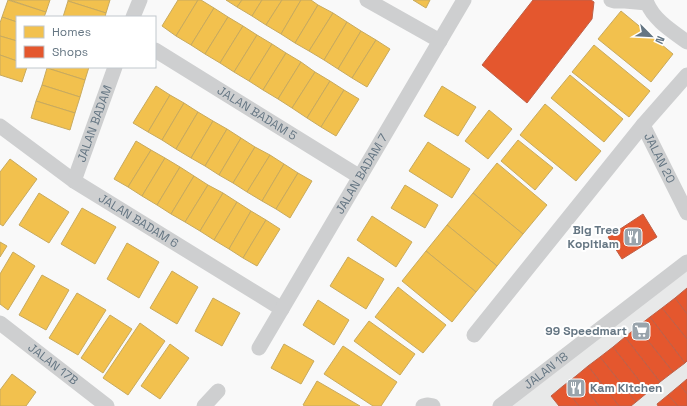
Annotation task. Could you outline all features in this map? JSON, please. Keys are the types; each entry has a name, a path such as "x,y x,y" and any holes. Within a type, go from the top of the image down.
{"street":[{"path":"134,16 140,0"},
{"path":"368,0 440,42"},
{"name":"JALAN BADAM 7","path":"259,348 464,0"},
{"path":"618,0 647,1 649,9 667,27 687,42"},
{"name":"JALAN BADAM 5","path":"156,51 360,177"},
{"name":"JALAN BADAM","path":"74,181 115,68"},
{"path":"474,335 643,125 687,75"},
{"name":"JALAN 20","path":"643,125 687,213"},
{"name":"JALAN BADAM 6","path":"0,126 74,181 282,309"},
{"name":"JALAN 18","path":"500,406 687,262"},
{"name":"JALAN 17B","path":"0,322 107,406"},
{"path":"204,406 218,391"},
{"path":"423,406 433,406"}],"shaded area":[{"path":"687,270 687,406 511,406"}],"building: Homes":[{"path":"8,0 46,12 44,16 16,16 16,22 2,17"},
{"path":"10,0 50,0 46,12"},
{"path":"68,0 110,0 106,13"},
{"path":"178,0 198,0 176,36 162,26"},
{"path":"198,0 201,0 214,8 191,45 176,36"},
{"path":"226,0 242,0 237,7"},
{"path":"242,0 262,0 252,16 237,7"},
{"path":"262,0 282,0 266,25 252,16"},
{"path":"282,0 301,0 281,34 266,25"},
{"path":"301,0 311,0 318,5 295,43 281,34"},
{"path":"413,0 430,0 426,8"},
{"path":"68,1 106,13 105,16 63,16"},
{"path":"318,5 333,13 309,51 295,43"},
{"path":"214,8 228,17 205,54 191,45"},
{"path":"621,11 673,54 651,82 598,39"},
{"path":"333,13 347,22 324,60 309,51"},
{"path":"2,17 16,22 16,41 0,36 0,23"},
{"path":"228,17 243,26 220,63 205,54"},
{"path":"347,22 361,31 338,69 324,60"},
{"path":"243,26 257,35 234,72 220,63"},
{"path":"361,31 376,40 352,78 338,69"},
{"path":"257,35 272,44 249,81 234,72"},
{"path":"0,36 16,41 16,61 0,55"},
{"path":"376,40 390,49 367,87 352,78"},
{"path":"272,44 286,53 263,90 249,81"},
{"path":"594,45 650,91 629,117 572,72"},
{"path":"286,53 301,62 278,99 263,90"},
{"path":"0,55 16,61 16,68 27,68 22,82 0,75"},
{"path":"301,62 315,72 292,108 278,99"},
{"path":"47,68 89,68 85,80"},
{"path":"47,68 85,80 80,97 42,85"},
{"path":"315,72 330,81 307,118 292,108"},
{"path":"570,75 623,119 604,142 551,98"},
{"path":"330,81 344,90 321,127 307,118"},
{"path":"42,85 80,97 75,113 36,101"},
{"path":"156,86 170,95 148,132 133,123"},
{"path":"442,86 476,107 458,136 424,116"},
{"path":"344,90 359,99 336,136 321,127"},
{"path":"170,95 184,103 162,140 148,132"},
{"path":"36,101 75,113 70,130 31,118"},
{"path":"184,103 198,112 176,149 162,140"},
{"path":"545,104 601,151 576,181 520,135"},
{"path":"489,110 512,129 488,159 465,141"},
{"path":"198,112 213,121 191,158 176,149"},
{"path":"213,121 227,129 205,166 191,158"},
{"path":"227,129 241,138 219,175 205,166"},
{"path":"241,138 255,147 233,183 219,175"},
{"path":"518,140 553,168 535,190 501,161"},
{"path":"136,141 151,150 128,187 114,179"},
{"path":"428,142 470,169 452,198 409,171"},
{"path":"255,147 270,155 247,192 233,183"},
{"path":"151,150 165,158 142,196 128,187"},
{"path":"270,155 284,164 262,201 247,192"},
{"path":"165,158 180,167 157,205 142,196"},
{"path":"10,159 37,179 3,226 0,224 0,172"},
{"path":"497,163 547,205 523,234 473,193"},
{"path":"284,164 298,173 276,209 262,201"},
{"path":"180,167 194,176 171,214 157,205"},
{"path":"298,173 312,181 290,218 276,209"},
{"path":"194,176 208,185 185,222 171,214"},
{"path":"208,185 223,193 200,231 185,222"},
{"path":"405,185 438,205 425,228 391,208"},
{"path":"39,193 69,212 49,243 19,225"},
{"path":"223,193 237,202 214,240 200,231"},
{"path":"473,193 523,234 497,266 447,225"},
{"path":"237,202 251,211 229,249 214,240"},
{"path":"82,208 116,227 95,264 61,244"},
{"path":"251,211 266,220 243,258 229,249"},
{"path":"372,216 412,242 396,267 357,240"},
{"path":"266,220 280,229 257,266 243,258"},
{"path":"447,225 497,266 476,292 426,251"},
{"path":"0,242 7,246 0,257"},
{"path":"127,243 159,262 139,298 107,279"},
{"path":"426,251 476,292 452,322 402,281"},
{"path":"13,252 35,266 8,310 0,304 0,274"},
{"path":"348,257 384,279 366,309 330,286"},
{"path":"172,271 198,287 177,324 150,308"},
{"path":"42,275 69,290 46,330 19,315"},
{"path":"398,287 446,325 423,353 375,317"},
{"path":"77,293 106,310 78,355 49,338"},
{"path":"213,298 240,313 222,346 195,331"},
{"path":"318,300 349,320 334,345 303,325"},
{"path":"110,315 132,329 103,373 81,358"},
{"path":"369,321 415,354 400,375 354,341"},
{"path":"140,323 165,341 128,395 103,378"},
{"path":"170,344 189,358 160,399 141,386"},
{"path":"284,344 314,361 301,384 271,368"},
{"path":"343,346 397,382 381,406 373,406 324,374"},
{"path":"12,374 36,392 26,406 0,406 0,390"},
{"path":"317,381 360,406 303,405"}],"building: Shops":[{"path":"533,0 591,0 594,2 592,19 527,103 482,65"},
{"name":"Big Tree Kopitiam","path":"643,214 657,237 622,259 608,237"},
{"path":"687,288 687,314 675,298"},
{"path":"675,298 687,314 687,339 662,308"},
{"path":"662,308 687,339 687,361 685,363 650,317"},
{"path":"650,317 685,363 673,372 637,327"},
{"path":"637,327 673,372 660,382 625,337"},
{"path":"625,337 660,382 648,392 613,347"},
{"path":"613,347 648,392 636,402 600,357"},
{"path":"600,357 636,402 631,406 619,406 588,366"},
{"path":"588,366 619,406 599,406 576,376"},
{"path":"576,376 599,406 579,406 563,386"},
{"path":"687,379 687,394 680,385"},
{"path":"680,385 687,394 687,406 678,406 668,395"},
{"path":"563,386 579,406 559,406 551,396"},
{"path":"668,395 678,406 658,406 657,404"}],"place":[{"name":"Big Tree Kopitiam","path":"633,237"},
{"name":"99 Speedmart","path":"641,331"},
{"name":"Kam Kitchen","path":"576,388"}]}
